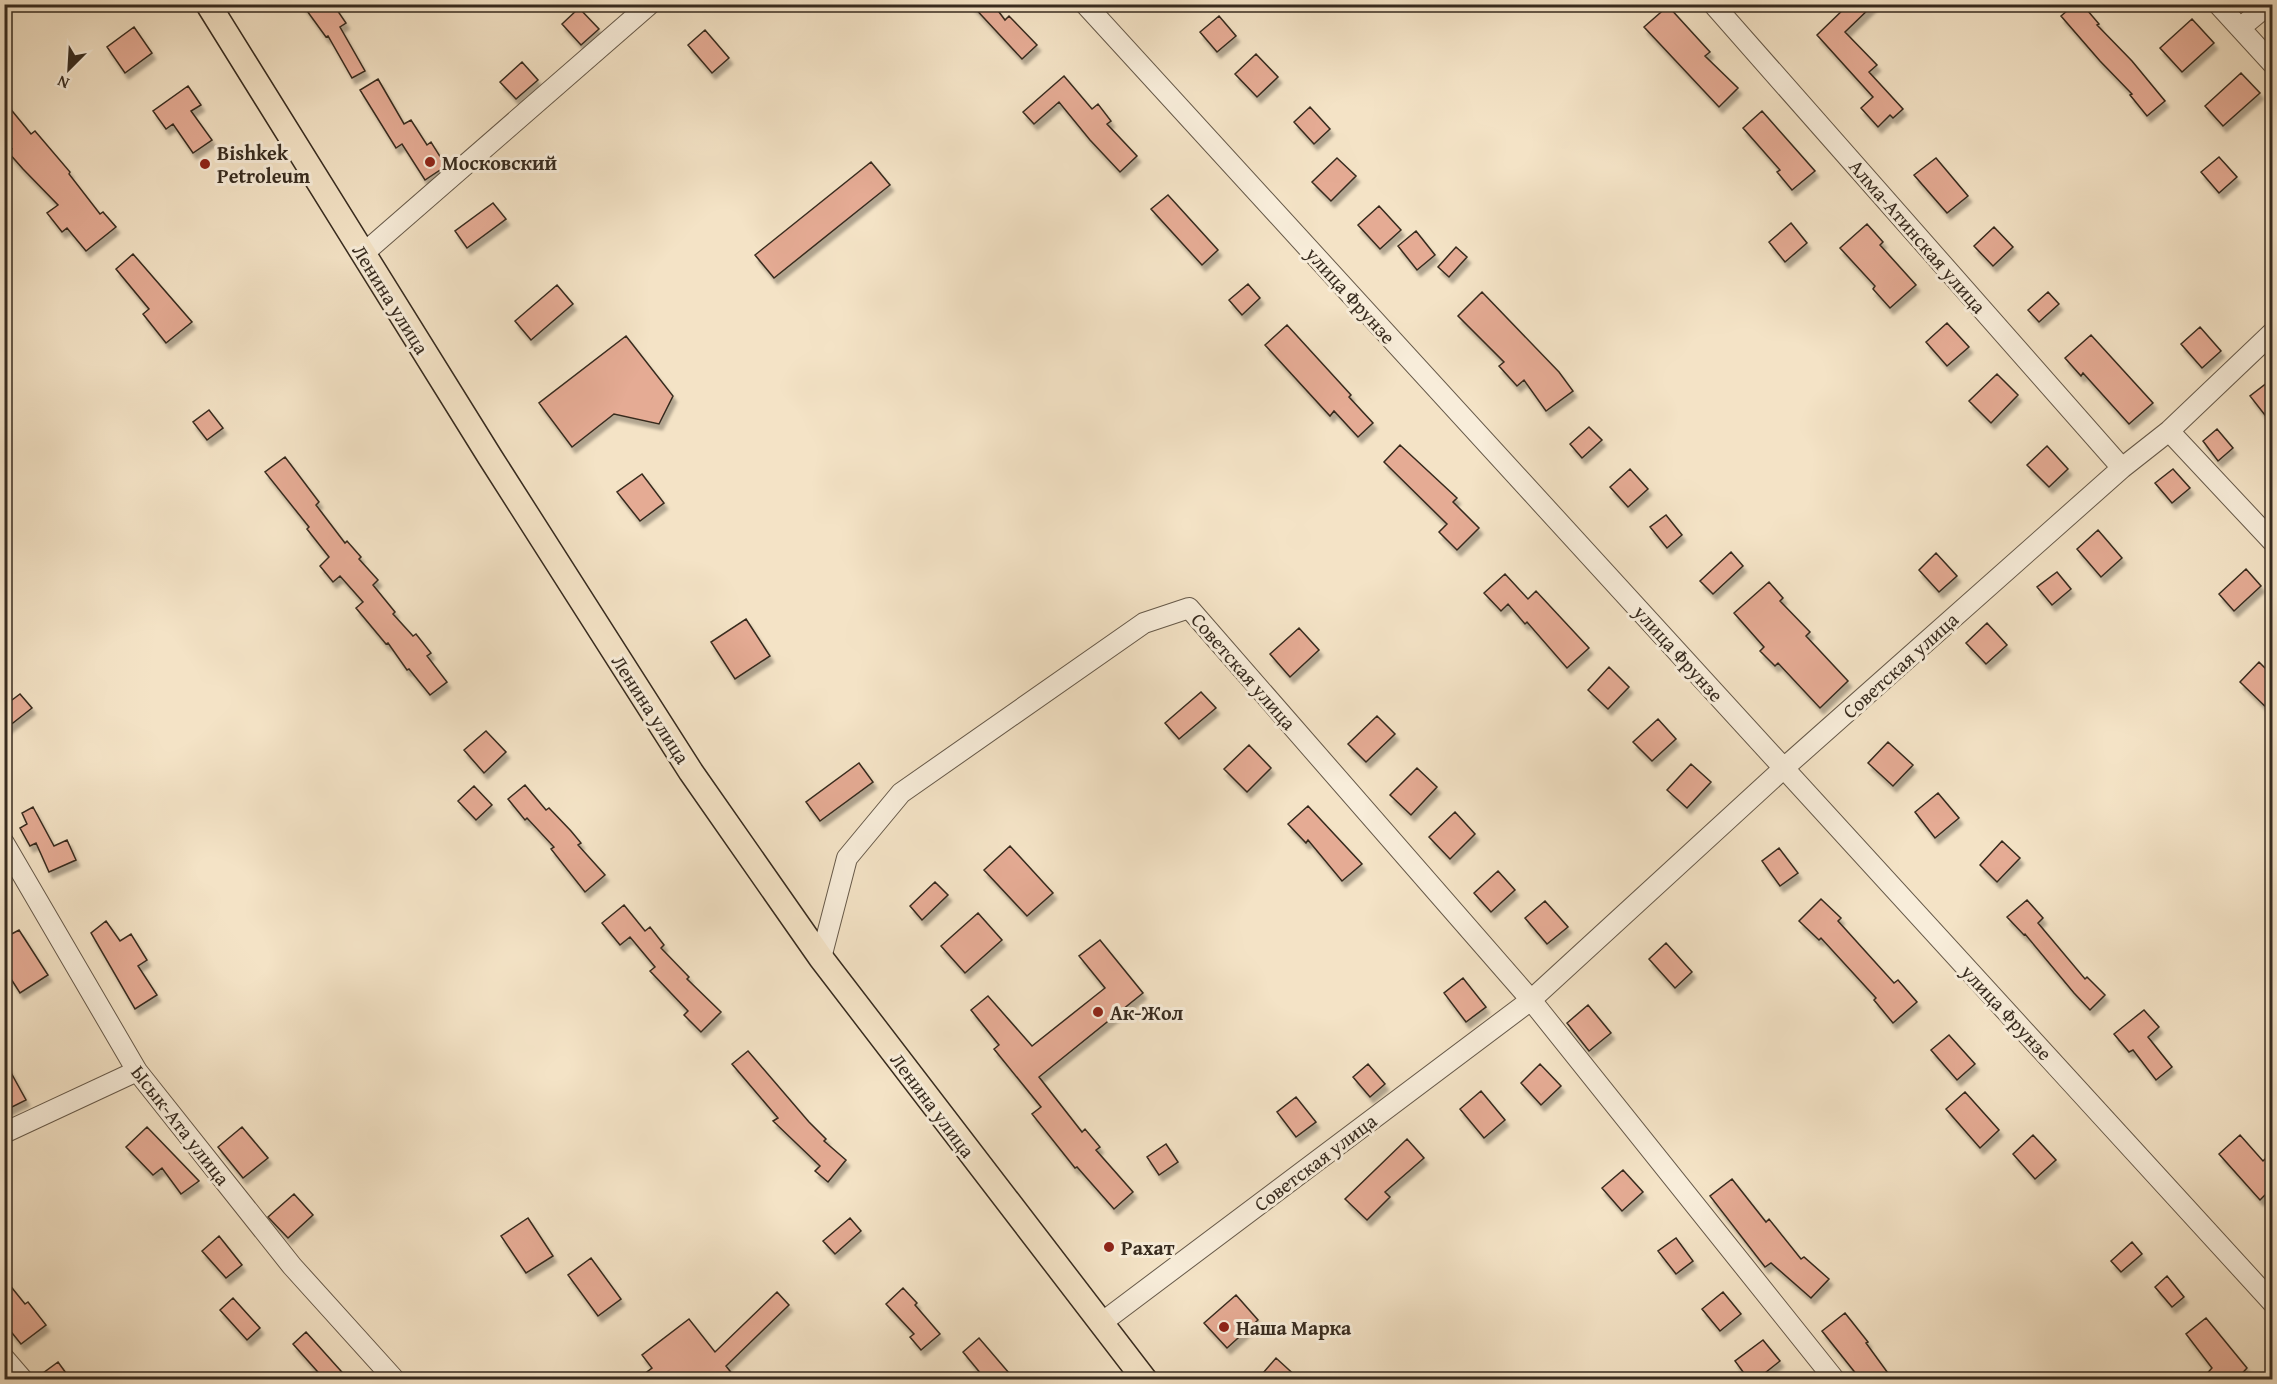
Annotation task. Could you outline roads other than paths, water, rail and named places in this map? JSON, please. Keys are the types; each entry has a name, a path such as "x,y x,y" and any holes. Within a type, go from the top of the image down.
{"main road":[{"name":"Ленина улица","path":"208,4 489,456 691,772 821,958 1145,1380"}],"street":[{"path":"364,253 650,4"},
{"name":"улица Фрунзе","path":"1085,4 2272,1302"},
{"name":"Алма-Атинская улица","path":"1713,4 2122,468"},
{"path":"2218,4 2272,63"},
{"path":"2240,28 2269,4"},
{"name":"Советская улица","path":"1100,1324 1531,1000 1784,768 2122,468 2169,431 2272,333"},
{"path":"2169,431 2272,541"},
{"name":"Советская улица","path":"821,958 846,858 901,793 1144,623 1189,608 1531,1000 1835,1380"},
{"name":"Ысык-Ата улица","path":"4,843 138,1071 292,1266 395,1380"},
{"path":"4,1133 138,1071"},
{"path":"4,1358 23,1380"}],"place":[{"name":"Московский","path":"430,162"},
{"name":"Bishkek Petroleum","path":"205,164"},
{"name":"Ак-Жол","path":"1098,1012"},
{"name":"Рахат","path":"1109,1247"},
{"name":"Наша Марка","path":"1224,1327"}]}
